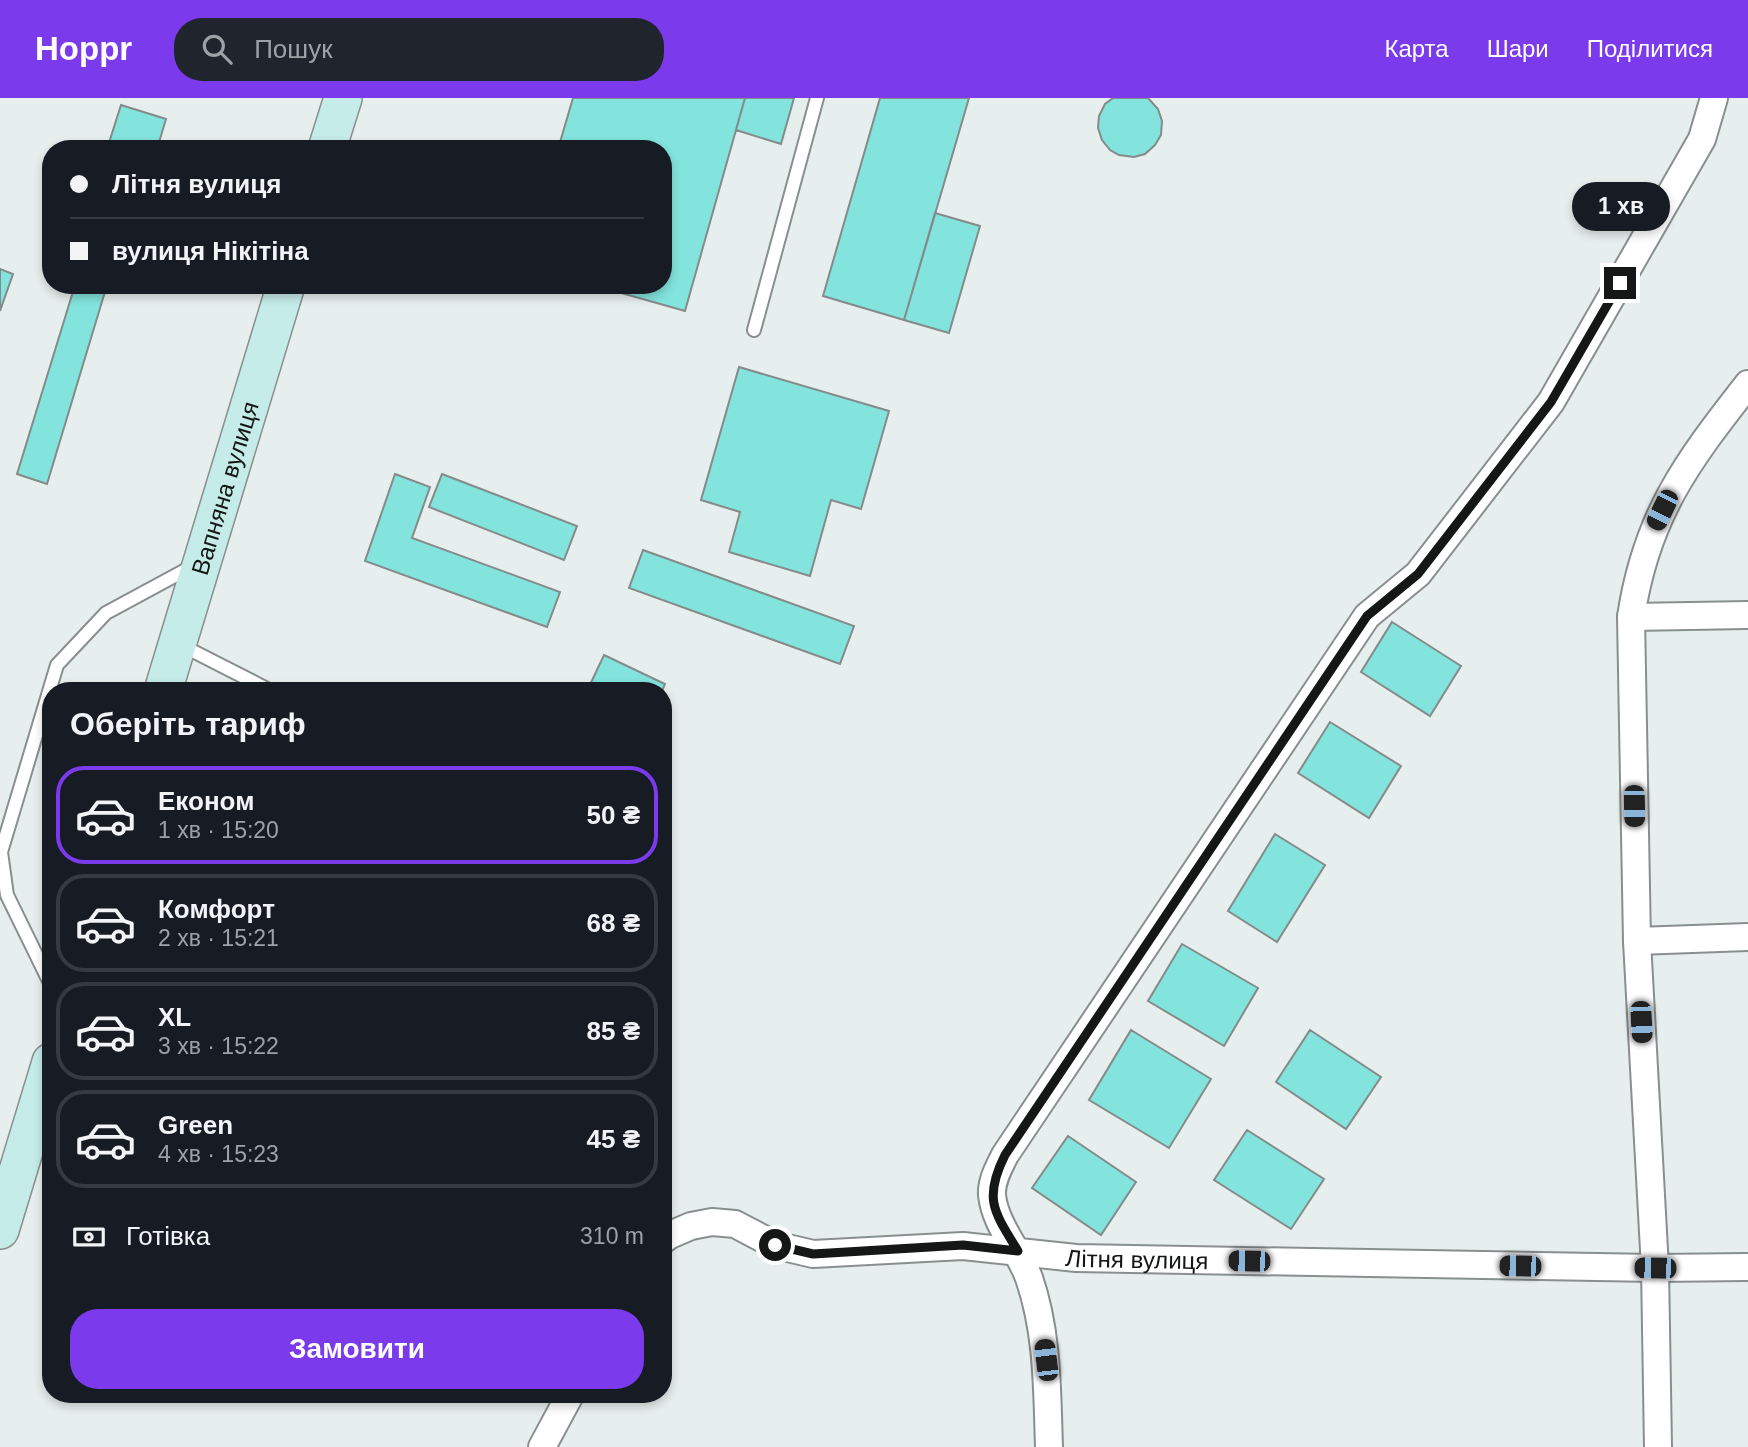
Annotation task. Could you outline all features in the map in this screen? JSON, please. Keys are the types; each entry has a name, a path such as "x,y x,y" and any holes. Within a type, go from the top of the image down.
{"street":[{"path":"330,140 342,98"},
{"path":"1049,1447 1046,1360 1041,1324 1029,1276 995,1209 992,1193 994,1177 1005,1155 1367,616 1418,574 1551,402 1702,139 1714,98"},
{"name":"Вапняна вулиця","path":"166,682 283,294"},
{"path":"1658,1447 1655,1268 1636,941 1632,617 1637,577 1650,535 1674,486 1701,444 1748,384"},
{"path":"1632,617 1748,615"},
{"path":"1636,941 1748,937"},
{"path":"0,1230 42,1092"},
{"name":"Літня вулиця","path":"672,1234 691,1226 712,1222 734,1224 775,1245 813,1254 963,1245 1076,1258 1655,1268 1748,1267"},
{"path":"542,1447 566,1403"}],"lane":[{"path":"754,330 817,98"},
{"path":"52,682 57,665 106,613 202,561"},
{"path":"177,643 253,682"},
{"path":"42,715 1,852 7,895 42,967"}],"building":[{"path":"573,98 745,98 685,311 625,294 672,294 672,140 561,140"},
{"path":"745,98 794,98 781,144 736,130"},
{"path":"880,98 969,98 904,320 823,296"},
{"path":"1113,98 1148,98 1158,109 1162,121 1161,135 1145,154 1134,157 1119,155 1110,150 1102,140 1098,128 1099,116 1105,104"},
{"path":"121,105 166,119 160,140 110,140"},
{"path":"935,213 980,226 949,333 904,320"},
{"path":"0,269 13,274 0,311"},
{"path":"72,294 104,294 47,484 17,474"},
{"path":"739,367 889,411 861,509 831,500 810,576 729,552 740,512 701,500"},
{"path":"395,474 430,487 412,538 560,592 547,627 365,561"},
{"path":"442,474 577,526 564,560 429,507"},
{"path":"643,550 854,626 840,664 629,588"},
{"path":"1392,622 1461,666 1430,716 1361,672"},
{"path":"604,655 661,682 591,682"},
{"path":"1330,722 1401,766 1369,818 1298,773"},
{"path":"1275,834 1325,865 1277,942 1228,911"},
{"path":"1182,944 1258,988 1224,1046 1148,1001"},
{"path":"1131,1030 1211,1079 1169,1148 1089,1100"},
{"path":"1310,1030 1381,1077 1346,1129 1276,1082"},
{"path":"1247,1130 1324,1179 1291,1229 1214,1180"},
{"path":"1068,1136 1136,1182 1101,1235 1032,1188"}],"route":[{"path":"775,1245 813,1254 963,1245 1018,1251 1003,1227 992,1193 994,1177 1005,1155 1367,616 1418,574 1551,402 1620,283"}]}
